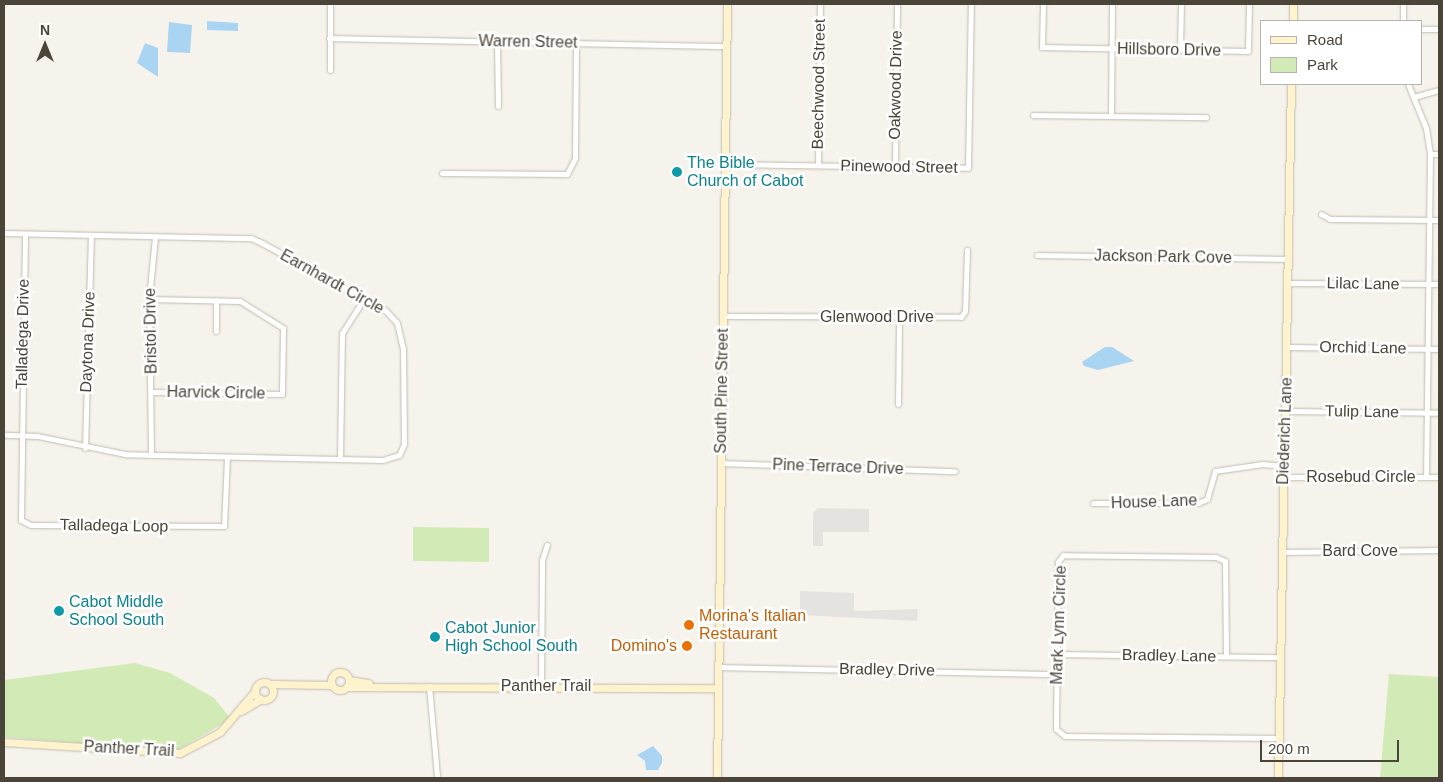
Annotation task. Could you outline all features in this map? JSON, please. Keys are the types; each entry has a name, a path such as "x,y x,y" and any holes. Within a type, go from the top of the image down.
{"street":[{"path":"330,4 330,70"},
{"name":"South Pine Street","path":"717,778 727,4"},
{"name":"Beechwood Street","path":"818,165 820,4"},
{"name":"Oakwood Drive","path":"895,167 897,4"},
{"name":"Pinewood Street","path":"725,164 968,168 971,4"},
{"name":"Hillsboro Drive","path":"1043,4 1042,47 1248,51 1249,4"},
{"path":"1111,116 1112,4"},
{"path":"1180,50 1181,4"},
{"path":"1293,4 1293,20"},
{"path":"1403,20 1404,4"},
{"path":"1423,28 1439,29"},
{"name":"Warren Street","path":"329,38 726,46"},
{"path":"497,42 498,106"},
{"path":"442,173 567,174 575,158 576,43"},
{"name":"Diederich Lane","path":"1278,778 1291,85"},
{"path":"1408,85 1426,128 1430,154 1426,477"},
{"path":"1414,97 1439,90"},
{"path":"1033,115 1206,117"},
{"path":"1430,154 1439,154"},
{"path":"1321,214 1330,219 1439,220"},
{"name":"Earnhardt Circle","path":"4,233 251,238 386,311 400,333 404,444 392,460 227,457 151,455 86,448 20,435 4,434"},
{"name":"Talladega Drive","path":"20,435 24,234"},
{"name":"Daytona Drive","path":"86,448 91,235"},
{"name":"Bristol Drive","path":"151,455 152,392 149,299 155,237"},
{"name":"Glenwood Drive","path":"724,316 899,318 963,316 967,250"},
{"name":"Jackson Park Cove","path":"1037,255 1288,259"},
{"name":"Lilac Lane","path":"1288,283 1439,284"},
{"name":"Harvick Circle","path":"149,299 240,300 281,325 282,394 152,392"},
{"path":"340,459 342,333 364,299"},
{"path":"216,300 216,331"},
{"path":"898,404 899,318"},
{"name":"Orchid Lane","path":"1287,347 1439,349"},
{"name":"Tulip Lane","path":"1286,411 1439,413"},
{"name":"Talladega Loop","path":"20,435 18,513 31,525 224,526 227,457"},
{"name":"Pine Terrace Drive","path":"721,463 955,471"},
{"name":"House Lane","path":"1093,503 1198,503 1207,499 1215,471 1262,464 1284,466"},
{"name":"Rosebud Circle","path":"1283,477 1439,477"},
{"path":"541,685 542,560 547,545"},
{"name":"Bard Cove","path":"1282,552 1439,550"},
{"name":"Mark Lynn Circle","path":"1226,656 1227,570 1225,562 1216,557 1063,555 1058,562 1056,729 1065,736 1280,738"},
{"name":"Bradley Lane","path":"1057,654 1280,657"},
{"name":"Bradley Drive","path":"718,667 1057,674"},
{"path":"261,699 255,691 260,682 272,687 288,681 332,681 340,672 348,684 338,690 332,681"},
{"name":"Panther Trail","path":"348,684 717,688"},
{"path":"429,686 437,776"},
{"name":"Panther Trail","path":"4,742 180,753 206,742 241,712 261,699 268,699 272,687"},
{"name":"Panther Trail","path":"241,712 255,691"}],"green space":[{"path":"413,527 489,528 489,562 413,561"},
{"path":"135,663 170,673 214,698 231,719 176,751 4,737 4,680"},
{"path":"1389,674 1439,677 1439,778 1380,778"}],"shaded area":[{"path":"818,508 869,509 869,532 823,532 823,546 813,546 813,513"},
{"path":"800,591 854,593 854,611 918,609 917,621 800,615"}],"water":[{"path":"207,21 238,23 238,31 207,30"},
{"path":"169,22 192,25 190,53 167,52"},
{"path":"145,43 158,48 158,77 137,63"},
{"path":"1105,347 1112,347 1134,361 1098,370 1084,366 1082,362"},
{"path":"653,746 662,756 662,763 658,770 646,770 645,761 637,755"}],"place":[{"name":"The Bible Church of Cabot","path":"677,172"},
{"name":"Cabot Middle School South","path":"59,611"},
{"name":"Morina's Italian Restaurant","path":"689,625"},
{"name":"Cabot Junior High School South","path":"435,637"},
{"name":"Domino's","path":"687,646"}]}
